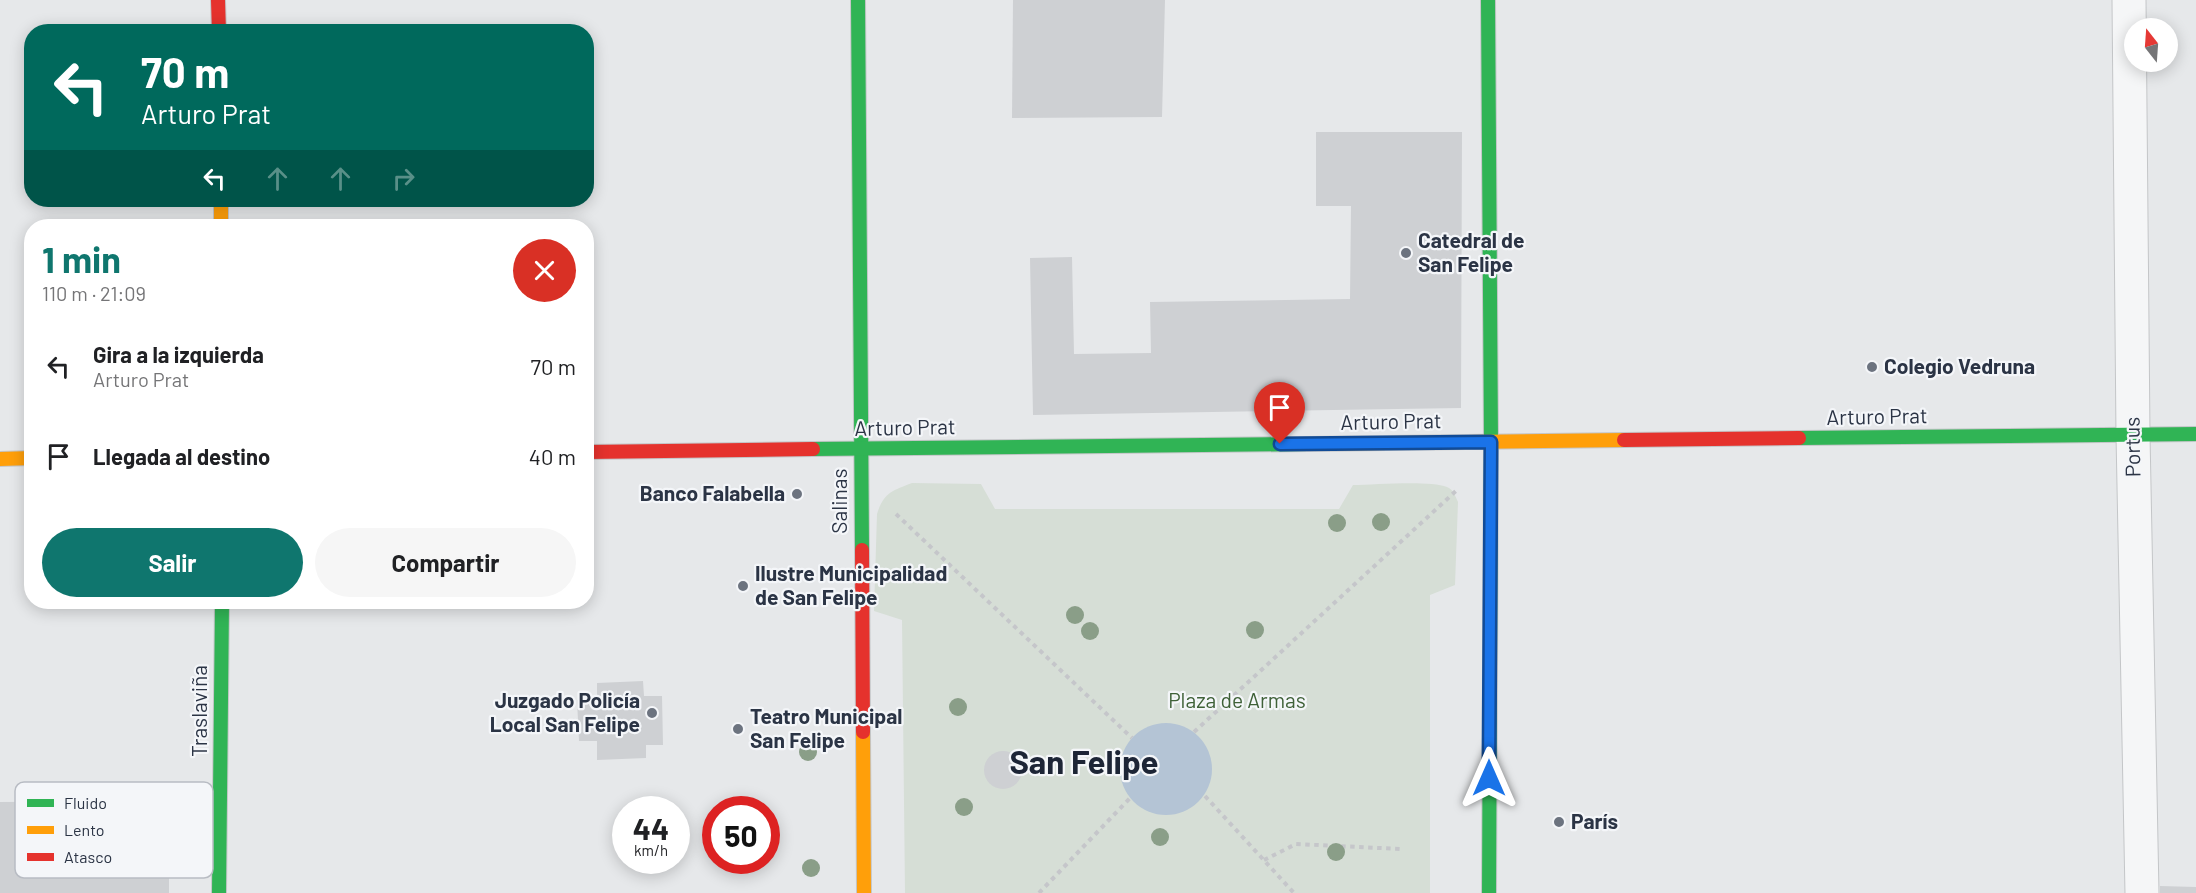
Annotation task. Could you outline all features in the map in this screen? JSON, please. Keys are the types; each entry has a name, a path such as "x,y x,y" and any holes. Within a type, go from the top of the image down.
{"main road":[{"path":"218,0 219,24"},
{"name":"Salinas","path":"858,0 864,893"},
{"path":"1488,0 1491,442 1489,893"},
{"name":"Arturo Prat","path":"594,452 2196,434"},
{"path":"0,459 24,458"},
{"name":"Traslaviña","path":"219,893 222,609"}],"street":[{"name":"Portus","path":"2129,0 2133,435 2142,893"}],"path":[{"path":"1194,732 1467,481 1491,481"},
{"path":"861,495 881,494 882,500 1132,738"},
{"path":"1204,796 1294,893"},
{"path":"1039,893 1130,798"},
{"path":"1264,860 1296,844 1400,849"}],"green space":[{"name":"Plaza de Armas","path":"912,483 981,484 995,509 1339,509 1353,485 1415,483 1449,488 1458,502 1455,585 1430,595 1430,893 905,893 902,620 874,611 877,514 890,493"}],"water":[{"path":"1166,723 1184,726 1199,736 1209,751 1212,769 1209,787 1199,802 1184,812 1166,815 1148,812 1133,802 1123,787 1120,769 1123,751 1133,736 1148,726"}],"building":[{"path":"1013,0 1165,0 1162,117 1012,118"},
{"path":"1316,132 1462,132 1461,408 1033,415 1030,258 1072,257 1074,354 1151,353 1150,302 1350,299 1351,206 1316,206"},
{"path":"643,681 644,696 662,696 663,745 646,745 646,758 597,760 597,741 579,741 577,700 597,700 597,683"},
{"path":"1003,751 1016,757 1022,770 1016,783 1003,789 990,783 984,770 990,757"},
{"path":"0,802 15,802 15,878 169,878 169,893 0,893"},
{"path":"2160,886 2196,887 2196,893 2160,893"}],"traffic: fast":[{"path":"858,0 862,550"},
{"path":"1488,0 1491,442 1489,893"},
{"path":"1799,438 2196,434"},
{"path":"813,449 1308,444"},
{"path":"219,893 222,609"}],"traffic: slow":[{"path":"221,207 221,219"},
{"path":"1308,444 1624,440"},
{"path":"0,459 24,458"},
{"path":"863,732 864,893"}],"traffic: jam":[{"path":"218,0 219,24"},
{"path":"1624,440 1799,438"},
{"path":"594,452 813,449"},
{"path":"862,550 863,732"}],"place":[{"name":"Catedral de San Felipe","path":"1406,253"},
{"name":"Colegio Vedruna","path":"1872,367"},
{"name":"Banco Falabella","path":"797,494"},
{"name":"Ilustre Municipalidad de San Felipe","path":"743,586"},
{"name":"Juzgado Policía Local San Felipe","path":"652,713"},
{"name":"Teatro Municipal San Felipe","path":"738,729"},
{"name":"París","path":"1559,822"}],"district":[{"name":"San Felipe","path":"1084,762"}],"route":[{"path":"1280,444 1491,442 1489,778"}]}
